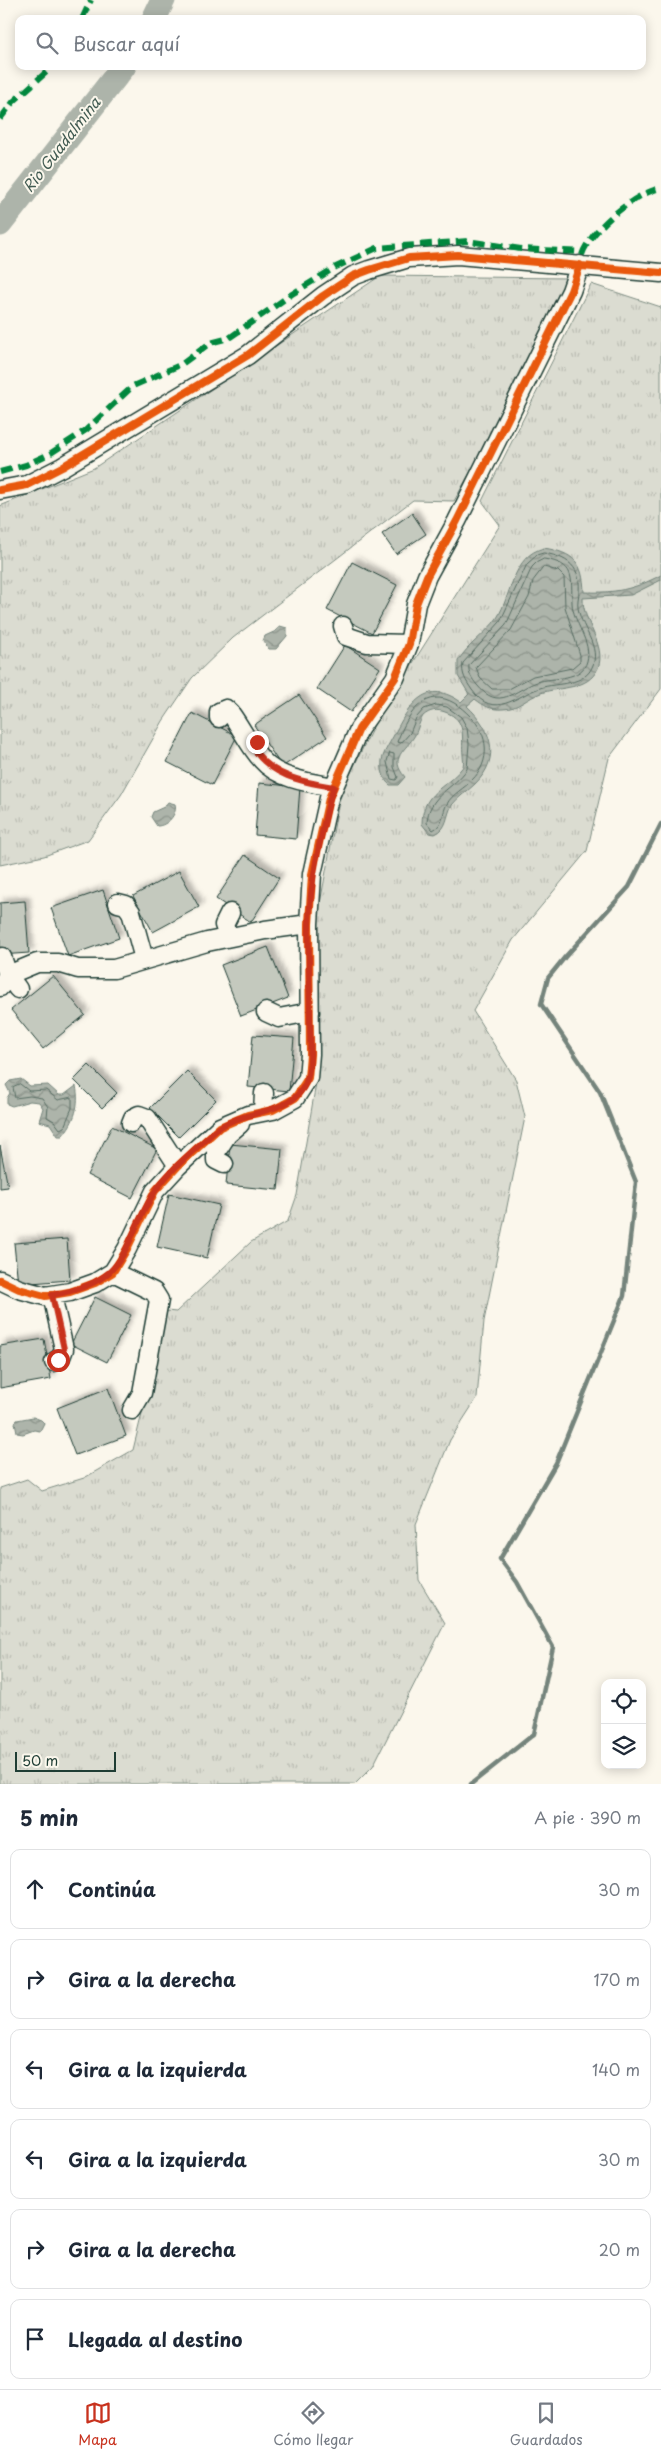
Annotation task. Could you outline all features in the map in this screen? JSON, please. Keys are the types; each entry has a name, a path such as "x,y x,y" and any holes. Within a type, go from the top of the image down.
{"street":[{"path":"0,490 27,485 62,467 248,355 323,296 353,276 369,270 409,258 458,255 661,272"},
{"path":"0,1280 19,1289 45,1296 70,1292 95,1283 113,1272 146,1224 155,1191 178,1166 220,1127 255,1113 273,1110 295,1098 308,1078 310,1054 309,924 312,874 330,798 359,729 395,678 409,644 416,604 427,576 457,521 571,291 580,265"},
{"path":"343,626 346,636 359,643 409,644"},
{"path":"219,718 219,712 226,709 255,744 262,761 275,776 334,787"},
{"path":"128,908 144,960"},
{"path":"228,937 224,924 230,913"},
{"path":"6,976 37,963 58,963 78,969 114,969 228,937 309,924"},
{"path":"266,1012 279,1018 310,1012"},
{"path":"224,1164 216,1160 216,1152 227,1135 255,1113 264,1093"},
{"path":"131,1123 134,1118 142,1115 154,1123 178,1166"},
{"path":"113,1272 154,1292 159,1300 142,1393 132,1410"},
{"path":"52,1295 64,1349 61,1357 54,1362"}],"green space":[{"path":"380,276 568,278 479,457 454,501 413,500 233,638 192,678 163,721 121,795 88,840 44,856 0,865 0,506 94,468"},
{"path":"591,284 661,307 661,689 609,758 587,851 513,940 473,1011 516,1080 525,1117 484,1321 477,1398 450,1440 416,1524 419,1580 445,1623 373,1766 355,1784 0,1784 0,1488 27,1479 42,1491 84,1478 133,1450 167,1311 176,1312 251,1242 288,1221 297,1195 316,1083 317,920 340,795 375,723 500,525 482,501"}],"water":[{"path":"544,548 563,553 575,561 582,573 584,592 624,590 661,575 661,580 631,595 583,598 586,615 597,642 600,659 598,668 588,681 541,693 508,709 491,708 475,699 467,706 487,733 491,754 489,764 475,784 452,805 442,829 435,834 429,833 422,824 426,805 430,798 455,776 463,766 462,730 460,725 452,715 442,711 431,711 423,716 415,735 398,759 400,770 405,777 398,785 390,785 384,777 382,760 384,753 407,712 421,697 429,693 438,692 449,695 461,702 469,694 458,676 458,661 497,618 519,567 534,552"},
{"path":"280,626 287,628 287,636 276,649 269,649 263,641 265,636 276,631"},
{"path":"168,802 175,804 175,812 168,822 157,826 151,817 153,812 164,807"},
{"path":"21,1079 30,1086 48,1085 59,1095 64,1095 76,1086 77,1106 70,1125 62,1136 58,1136 50,1124 39,1121 43,1108 39,1102 30,1101 12,1106 7,1104 7,1098 10,1093 6,1085 10,1081"},
{"path":"33,1417 44,1423 40,1431 34,1430 23,1434 17,1433 15,1423 17,1420"}],"building":[{"path":"412,513 426,534 396,554 382,534"},
{"path":"352,562 397,585 372,633 327,610"},
{"path":"345,645 380,668 351,712 317,689"},
{"path":"299,695 327,737 282,767 254,725"},
{"path":"192,713 237,736 212,785 167,762"},
{"path":"259,783 300,787 296,839 255,835"},
{"path":"245,855 279,878 251,922 216,899"},
{"path":"179,871 199,907 153,932 133,896"},
{"path":"103,890 119,938 68,956 51,908"},
{"path":"25,901 29,953 0,955 0,903"},
{"path":"268,947 288,998 241,1016 221,965"},
{"path":"53,976 85,1015 43,1049 11,1010"},
{"path":"253,1035 294,1038 289,1091 248,1087"},
{"path":"89,1065 117,1093 102,1108 74,1080"},
{"path":"187,1071 216,1100 179,1137 150,1108"},
{"path":"112,1126 157,1149 132,1198 87,1175"},
{"path":"230,1144 282,1149 278,1190 226,1185"},
{"path":"0,1146 8,1187 0,1188"},
{"path":"169,1194 219,1205 207,1258 157,1247"},
{"path":"67,1239 70,1280 18,1284 14,1243"},
{"path":"95,1297 131,1315 107,1362 71,1344"},
{"path":"44,1339 51,1379 0,1388 0,1346"},
{"path":"108,1388 126,1436 75,1455 57,1408"}],"waterway":[{"name":"Rio Guadalmina","path":"156,15 163,0"},
{"name":"Rio Guadalmina","path":"0,224 121,70"},
{"path":"471,1784 534,1734 553,1647 517,1582 500,1559 556,1463 624,1296 636,1182 600,1092 541,1004 548,978 629,887 661,824"}],"marked path":[{"path":"84,15 91,0"},
{"path":"0,119 13,102 49,70"},
{"path":"582,255 586,245 603,224 639,197 661,188"},
{"path":"0,472 26,465 51,453 86,430 133,386 182,364 210,343 229,338 292,294 336,267 377,248 468,241 521,249 583,252"}],"cycle path":[{"path":"0,490 27,485 62,467 248,355 323,296 353,276 369,270 409,258 458,255 661,273"},
{"path":"0,1280 19,1289 45,1296 70,1292 95,1283 113,1272 127,1249 155,1191 178,1166 220,1127 248,1115 273,1110 295,1098 308,1078 310,1054 309,924 312,874 329,798 359,729 395,678 409,644 416,604 427,576 457,521 571,291 580,265"}],"route":[{"path":"58,1360 64,1349 52,1295 70,1292 95,1283 113,1272 127,1250 155,1191 178,1166 220,1127 248,1114 273,1110 295,1098 308,1078 310,1054 309,924 312,874 334,787 304,782 272,769 262,761 252,746 257,742"}]}
